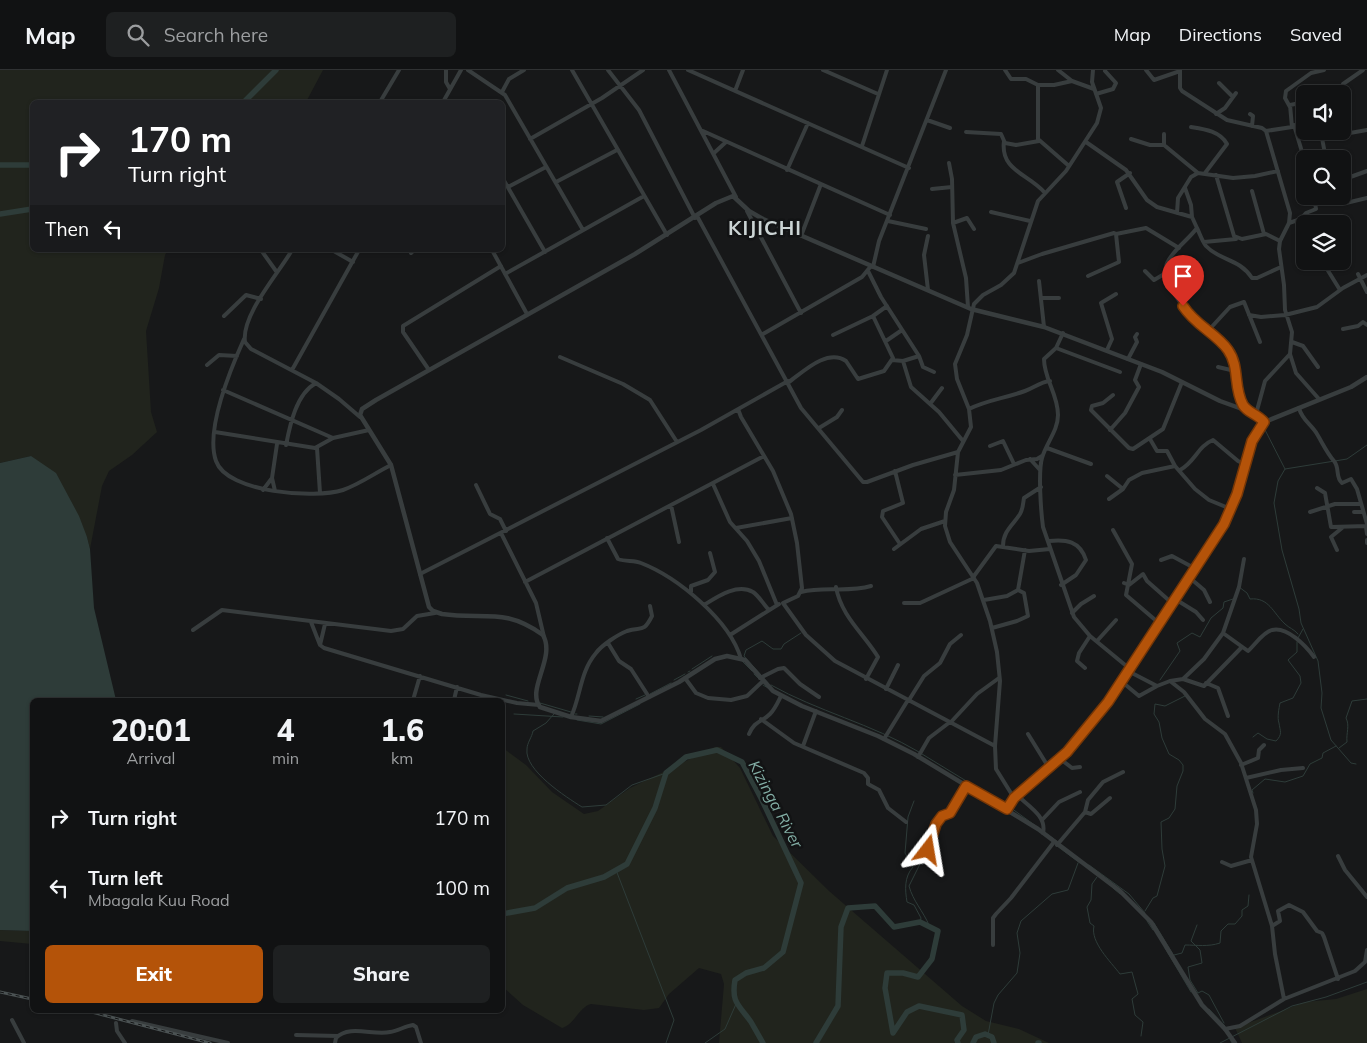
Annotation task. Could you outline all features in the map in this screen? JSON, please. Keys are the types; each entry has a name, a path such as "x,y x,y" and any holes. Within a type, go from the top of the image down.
{"street":[{"path":"381,100 398,70"},
{"path":"446,70 445,80 450,88"},
{"path":"444,100 461,70"},
{"path":"468,70 502,92 583,230"},
{"path":"502,92 509,79 524,70"},
{"path":"572,70 667,235"},
{"path":"608,70 622,85 642,116 696,217 763,334 804,413 819,428 863,482 958,452"},
{"path":"530,139 591,105 642,70"},
{"path":"669,70 703,131 736,197 746,208 801,313"},
{"path":"688,70 909,168"},
{"path":"735,91 743,70"},
{"path":"823,70 878,94"},
{"path":"837,76 838,70"},
{"path":"862,146 887,70"},
{"path":"934,372 924,369 919,356 887,306 871,268 879,241 946,70"},
{"path":"1005,70 1011,79 1026,79 1038,85 1054,86 1072,81"},
{"path":"1058,70 1072,81 1094,89"},
{"path":"970,308 983,295 998,288 1009,279 1018,263 1038,201 1069,166 1086,142 1101,114 1094,89 1093,70"},
{"path":"1146,70 1154,80 1180,71 1181,90 1216,114 1232,122 1262,128 1266,131 1288,128 1294,125"},
{"path":"1301,150 1290,107 1285,98 1286,91 1310,72 1324,70"},
{"path":"1344,85 1363,70"},
{"path":"1096,94 1113,89 1116,83 1105,72"},
{"path":"1216,114 1235,95 1219,82"},
{"path":"1038,85 1036,132 1038,139 1069,166"},
{"path":"1290,107 1293,103 1296,103"},
{"path":"1250,114 1253,116 1252,126"},
{"path":"927,120 950,128"},
{"path":"787,170 808,123"},
{"path":"1191,127 1208,129 1222,138 1227,144 1204,173"},
{"path":"1324,150 1322,138 1367,130"},
{"path":"703,131 890,215"},
{"path":"1266,131 1290,213 1289,223 1280,241 1286,315 1292,332 1290,354 1297,376 1319,399"},
{"path":"966,132 1000,134 1004,141 1002,151 1006,162 1046,193"},
{"path":"1164,134 1164,144"},
{"path":"1132,139 1150,145 1164,144 1198,173"},
{"path":"1004,141 1016,145 1042,142"},
{"path":"714,153 726,142"},
{"path":"1086,142 1130,173 1150,202 1156,207 1192,217"},
{"path":"556,182 617,150"},
{"path":"949,163 953,223 966,278 970,308 967,335 955,364 957,379 969,409 971,429 958,452 954,490 945,521 945,536 974,577 984,600 992,628 997,652 999,678 999,705 995,746 997,772 1016,796 1042,820 1043,833"},
{"path":"508,187 546,167"},
{"path":"1177,213 1178,198 1191,177 1198,173 1216,176 1249,177 1278,171"},
{"path":"1351,177 1367,171"},
{"path":"1126,208 1117,182 1130,173"},
{"path":"1216,176 1232,233 1238,239"},
{"path":"505,182 545,252"},
{"path":"801,236 821,184"},
{"path":"932,189 952,187"},
{"path":"1185,188 1191,206 1192,217 1203,242 1215,254 1240,264 1254,278 1281,267"},
{"path":"1252,191 1264,234"},
{"path":"505,274 644,196"},
{"path":"360,417 364,407 667,235 726,198 736,197"},
{"path":"1351,202 1367,198"},
{"path":"1305,215 1316,209 1315,205"},
{"path":"746,208 763,219 871,268 970,308 1063,333 1128,358 1220,401 1256,414 1264,422"},
{"path":"991,212 1030,221"},
{"path":"953,223 967,218 974,229"},
{"path":"888,221 926,228"},
{"path":"1289,223 1296,222"},
{"path":"1018,263 1051,251 1114,233 1146,228 1179,248"},
{"path":"1197,228 1168,262 1166,273 1173,290 1190,317 1227,349 1235,362 1237,392 1247,411"},
{"path":"1088,276 1119,262 1116,234"},
{"path":"1203,242 1238,239 1264,234 1280,241"},
{"path":"928,236 924,255 928,290"},
{"path":"262,252 276,271"},
{"path":"290,252 276,271 250,317 244,339 223,390 215,432 214,451 219,467 235,478 263,490 320,493 344,490 391,465"},
{"path":"336,252 353,262"},
{"path":"292,370 358,252"},
{"path":"493,252 527,314"},
{"path":"1173,290 1197,275 1186,260"},
{"path":"429,370 403,332 403,326 501,266"},
{"path":"763,334 801,313 871,268"},
{"path":"1328,270 1340,290"},
{"path":"1145,271 1154,280 1166,273"},
{"path":"1249,315 1261,318 1286,315 1317,307 1359,276 1367,275"},
{"path":"1359,276 1367,292"},
{"path":"1039,280 1044,327"},
{"path":"1107,350 1112,339 1101,303 1116,294"},
{"path":"224,316 246,295 261,299"},
{"path":"1042,298 1059,298"},
{"path":"1207,332 1234,304 1244,302 1260,342"},
{"path":"833,335 873,316 887,306"},
{"path":"873,316 886,341 892,360"},
{"path":"1343,329 1358,326 1363,322 1367,325"},
{"path":"886,341 902,330"},
{"path":"955,475 1001,470 1030,459 1038,459 1042,456 1047,448 1058,416 1058,398 1050,381 1044,359 1047,354 1056,348 1063,333"},
{"path":"1128,358 1137,342 1135,337 1137,334"},
{"path":"244,339 251,349 292,370 340,399 360,417 386,454 407,520 427,602 435,613"},
{"path":"1292,342 1303,346 1318,367"},
{"path":"1056,348 1120,372"},
{"path":"1256,414 1265,381 1290,354"},
{"path":"207,365 218,355 237,356"},
{"path":"892,360 903,361 919,356"},
{"path":"560,357 623,384 650,400 677,442"},
{"path":"420,574 677,442 788,382 824,359 842,359 858,379 881,373 892,360"},
{"path":"903,361 908,383 930,404 963,441"},
{"path":"1110,430 1125,413 1139,387 1134,380 1141,364"},
{"path":"1218,367 1235,371"},
{"path":"1007,809 1016,796 1060,758 1090,724 1129,670 1216,540 1231,509 1252,441 1264,422 1351,387 1367,377"},
{"path":"969,409 986,401 1024,391 1050,381"},
{"path":"1113,395 1103,403 1091,408 1130,449 1138,448 1163,429 1182,382"},
{"path":"286,445 293,420 308,390 316,384"},
{"path":"930,404 942,388"},
{"path":"223,390 333,438"},
{"path":"1299,408 1302,417 1317,433 1328,456 1334,461 1339,480 1342,482 1351,480 1357,489 1367,526 1367,534"},
{"path":"736,410 784,494 792,518 802,578 802,592"},
{"path":"819,428 837,417 842,410"},
{"path":"215,432 277,444 316,448 333,438 368,430"},
{"path":"1150,439 1157,451 1167,452 1175,466 1195,489 1209,500 1231,509"},
{"path":"1180,470 1196,458 1202,446 1213,440 1238,461 1246,465"},
{"path":"990,446 1004,442 1014,464"},
{"path":"275,491 272,478 277,444"},
{"path":"316,448 320,493"},
{"path":"1047,448 1091,464"},
{"path":"525,582 764,456"},
{"path":"1042,456 1041,514 1061,585 1072,613 1077,622 1090,636 1118,662 1158,686"},
{"path":"1030,459 1041,471"},
{"path":"1109,498 1123,489 1129,480 1142,473 1175,466"},
{"path":"895,471 903,503 883,512 882,517 900,544"},
{"path":"1107,476 1123,489"},
{"path":"263,490 272,478"},
{"path":"713,484 727,515 748,541 759,561 777,605"},
{"path":"476,485 490,514 500,519 506,531"},
{"path":"1003,546 1008,529 1021,513 1024,498 1041,487"},
{"path":"1317,488 1325,493 1331,528 1367,526"},
{"path":"1310,512 1342,503 1361,504"},
{"path":"671,505 680,542"},
{"path":"1354,512 1363,512"},
{"path":"736,528 792,518"},
{"path":"894,549 924,528 945,521"},
{"path":"1337,550 1331,537 1342,528"},
{"path":"1113,530 1132,564 1130,585 1126,595 1160,624"},
{"path":"501,533 539,611 546,654 536,693 538,705"},
{"path":"607,538 618,559 640,562 691,592 730,635 742,658 762,680 781,696 884,739 918,756 1007,809 1043,833 1120,891 1140,910 1160,935 1202,1005 1230,1034 1235,1042"},
{"path":"1048,541 1065,540 1075,544 1086,560 1076,575 1061,585"},
{"path":"904,603 920,603 974,577 992,549 1003,546 1025,550 1050,549"},
{"path":"1018,590 1025,550"},
{"path":"691,592 691,586 708,580 715,572 710,552"},
{"path":"1161,560 1172,556 1196,569"},
{"path":"1183,679 1204,659 1223,633 1239,587 1244,559"},
{"path":"1130,585 1143,574 1147,581 1174,602 1196,612 1203,620"},
{"path":"1190,578 1204,590 1210,602"},
{"path":"1124,583 1130,585"},
{"path":"730,635 754,622 777,605 783,604 802,592 836,587 853,590 871,586"},
{"path":"836,587 838,600 843,610 878,656 866,679"},
{"path":"704,605 719,596 740,589 753,592 769,610"},
{"path":"984,600 1007,596 1018,590"},
{"path":"992,628 1028,616 1024,593 1018,590"},
{"path":"1072,613 1081,604 1094,596"},
{"path":"783,604 802,630 826,654 866,679 950,722 972,736 995,746"},
{"path":"571,717 580,694 585,670 596,652 627,631 645,627 652,616 650,606"},
{"path":"192,630 222,610 325,624 396,631 408,626 417,616 435,613 504,616 519,621 544,636"},
{"path":"1097,641 1116,620"},
{"path":"311,622 320,645"},
{"path":"320,645 325,624"},
{"path":"1223,633 1241,648 1249,651 1268,632 1275,630 1298,638 1314,657"},
{"path":"884,739 924,676 940,663 950,644 961,635"},
{"path":"1084,668 1077,661 1079,653 1090,636"},
{"path":"608,643 619,661 631,669 649,698"},
{"path":"320,645 499,698"},
{"path":"1121,681 1139,696 1170,681 1183,679 1202,686 1241,648"},
{"path":"505,700 538,705 571,717 602,721 649,698 719,657 732,656 742,658"},
{"path":"886,689 898,665"},
{"path":"685,678 696,693 708,698 731,700 747,696 762,680 778,669 784,668 800,684 819,697"},
{"path":"414,698 420,676"},
{"path":"918,756 929,738 950,722 977,694 999,678"},
{"path":"1170,681 1184,692 1205,719 1225,734 1235,749 1246,778 1256,810 1258,824 1258,833 1251,853 1252,860 1272,926 1277,967 1284,999"},
{"path":"1206,683 1218,688 1228,716"},
{"path":"455,698 458,687"},
{"path":"749,734 754,725 774,710 781,696"},
{"path":"803,746 816,711"},
{"path":"761,719 781,735 866,774 868,784 878,790 888,808 906,822"},
{"path":"1028,734 1049,768"},
{"path":"1241,765 1258,758 1259,750 1264,745"},
{"path":"1060,758 1072,768 1080,768"},
{"path":"1246,778 1281,770 1303,768"},
{"path":"993,944 993,918 996,914 1085,812 1088,800 1103,782 1122,772"},
{"path":"922,863 928,853 929,843 933,840 936,824 942,816 950,813 966,786"},
{"path":"1042,820 1059,802 1080,792"},
{"path":"1085,812 1091,814 1110,798"},
{"path":"1338,856 1345,870 1367,897"},
{"path":"1222,862 1231,866 1252,860"},
{"path":"1272,926 1280,921 1278,910 1285,906 1289,905 1303,912 1317,931 1322,933 1338,979"},
{"path":"1225,1029 1240,1026 1284,999 1338,979 1363,965 1367,950"},
{"path":"12,1020 24,1043"},
{"path":"132,1021 228,1043"},
{"path":"116,1023 117,1031 125,1043"},
{"path":"296,1036 338,1036 366,1031 390,1033 413,1025 417,1028 421,1043"},
{"path":"335,1043 338,1036"}],"shaded area":[{"path":"0,70 323,70 307,100 30,100 30,252 167,252 159,288 146,331 151,412 157,432 132,455 109,471 102,486 90,549 87,537 31,456 0,463"},
{"path":"31,456 56,473 79,516 90,549 94,608 116,698 30,698 30,931 0,930 0,463"},
{"path":"715,747 721,747 740,768 773,836 829,891 962,1006 986,1021 1019,1029 1049,1043 719,1043 724,984 721,974 699,968 669,994 659,1008 644,1010 591,1004 583,1008 570,1023 562,1028 523,1005 505,989 505,749 526,765 552,792 584,814 598,811 630,788"},
{"path":"0,930 30,931 30,944 0,941"},
{"path":"1367,989 1367,1043 1242,1043 1235,1028 1305,1002 1336,999"}],"waterway":[{"path":"246,100 276,70"},
{"path":"0,165 30,165"},
{"path":"0,214 30,209"},
{"path":"1253,436 1259,422 1258,419"},
{"path":"1262,424 1285,469"},
{"path":"1356,764 1351,763 1331,740 1321,708 1322,693 1318,661 1301,623 1299,609 1282,550 1274,503 1278,481 1285,469 1347,459 1367,445"},
{"path":"1228,504 1234,491"},
{"path":"1222,523 1227,509"},
{"path":"1185,581 1192,566 1202,556 1220,526"},
{"path":"1239,587 1247,593 1250,599 1266,603 1285,624 1298,634"},
{"path":"1160,680 1180,651 1177,643 1192,633 1200,637 1211,618 1223,608 1224,602 1233,599"},
{"path":"1298,638 1303,629"},
{"path":"769,684 744,656 746,650 762,641 773,649 781,649 784,644 801,633"},
{"path":"1253,737 1258,733 1267,739 1276,741 1280,736 1278,721 1280,703 1293,698 1301,683 1300,676 1288,660 1297,652 1297,642"},
{"path":"692,669 712,656"},
{"path":"742,661 752,671"},
{"path":"1124,681 1128,673"},
{"path":"674,680 685,674"},
{"path":"754,674 759,679"},
{"path":"650,694 671,683"},
{"path":"1095,721 1122,684"},
{"path":"763,685 768,688"},
{"path":"771,685 883,733 919,752"},
{"path":"506,695 528,701"},
{"path":"636,699 645,695"},
{"path":"1145,911 1153,898 1157,896 1165,866 1161,822 1169,818 1175,809 1177,786 1183,771 1183,765 1169,754 1162,738 1159,722 1154,714 1155,704 1165,706 1185,696"},
{"path":"1339,748 1347,742 1348,724 1346,718 1352,701 1367,699"},
{"path":"540,703 571,712"},
{"path":"577,720 601,724 640,704"},
{"path":"514,714 563,717"},
{"path":"554,714 546,723 533,731 527,747 528,757 532,766 547,782 582,807 606,805 632,785 666,773"},
{"path":"589,716 603,717"},
{"path":"1058,756 1089,722"},
{"path":"1071,750 1076,743"},
{"path":"1253,793 1252,790 1265,779 1285,782 1303,776 1310,764 1322,758 1323,753 1336,746"},
{"name":"Kizinga River","path":"505,913 535,908 567,888 604,877 627,864 655,808 666,773 686,757 717,750 742,762 801,883 783,952 764,968 746,973 735,980 735,999 763,1043"},
{"path":"922,754 1004,804 1012,798"},
{"path":"914,801 908,817 905,853 913,867 907,879 906,893 907,902 914,905 921,918 920,922"},
{"path":"1012,805 1011,808 1058,842"},
{"path":"933,825 940,813"},
{"path":"1057,846 1080,863"},
{"path":"988,1035 994,1003 998,995 1017,973 1020,953 1017,933 1021,921 1052,894 1068,890 1078,863"},
{"path":"920,864 909,886 929,925"},
{"path":"1089,865 1129,894 1145,913"},
{"path":"616,870 674,1020 666,1043"},
{"path":"1097,877 1092,884 1091,900 1087,907 1090,923 1094,926 1095,939 1098,945 1120,974 1132,972 1138,994 1132,999 1135,1015 1143,1022 1141,1036"},
{"path":"1113,888 1120,894"},
{"path":"1174,955 1182,953 1185,945 1220,943 1221,931 1228,924 1235,924 1242,916 1242,910 1248,906 1249,895"},
{"name":"Kizinga River","path":"816,1043 838,1006 841,927 848,908 875,906 894,927 920,922 938,931 932,959 918,977 903,973 887,973 885,988 893,1033 907,1012 919,1006 962,1015 964,1030 957,1040 958,1043"},
{"path":"1147,921 1153,930"},
{"path":"1154,923 1174,956"},
{"path":"1197,925 1191,941 1200,950 1202,963 1188,967 1190,980 1198,993 1202,991 1209,995 1224,1023"},
{"path":"1165,948 1191,992"},
{"path":"1220,1043 1292,1006 1326,997 1367,982"},
{"path":"705,1043 725,1029 736,1004"},
{"path":"1209,1009 1225,1026"},
{"name":"Kizinga River","path":"973,1043 976,1037 985,1034 992,1037 994,1043"},
{"path":"1230,1039 1232,1043"},
{"path":"204,1041 212,1043"}],"railway":[{"path":"0,992 30,999"},
{"path":"95,1013 210,1043"}],"district":[{"name":"KIJICHI","path":"765,228"}],"route":[{"path":"928,850 929,843 933,840 933,830 936,824 942,816 950,813 957,798 966,786 1007,809 1014,798 1067,752 1108,702 1216,540 1224,524 1237,494 1252,441 1260,425 1264,422 1256,414 1247,411 1244,407 1236,388 1235,362 1227,349 1201,328 1183,306"}]}
